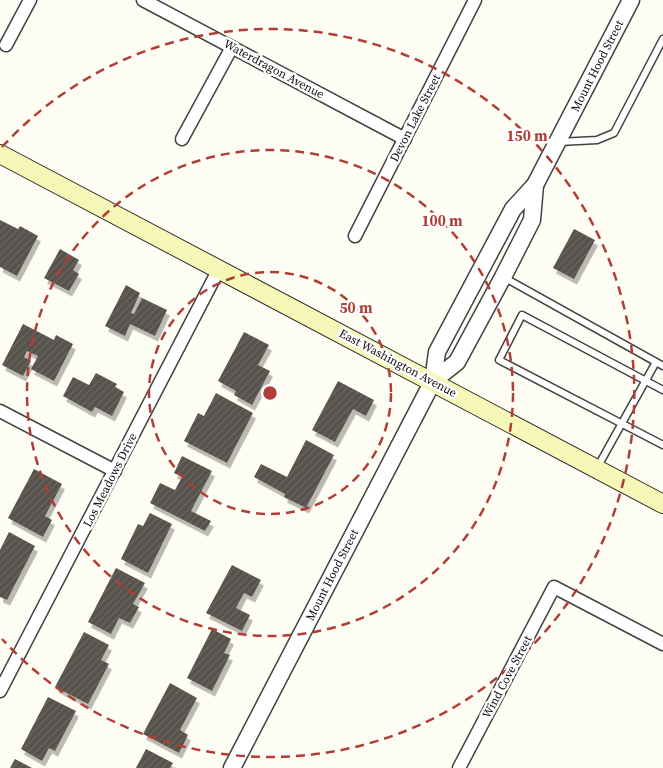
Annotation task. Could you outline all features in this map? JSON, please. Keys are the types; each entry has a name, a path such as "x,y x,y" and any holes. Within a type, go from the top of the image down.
{"main road":[{"name":"East Washington Avenue","path":"0,154 663,504"}],"street":[{"path":"6,45 30,0"},
{"name":"Waterdragon Avenue","path":"143,0 405,138"},
{"name":"Devon Lake Street","path":"354,236 475,0"},
{"name":"Mount Hood Street","path":"232,768 432,381 437,352 513,209 535,185 631,0"},
{"path":"182,139 232,47"},
{"name":"Mount Hood Street","path":"432,381 457,362 503,277 532,220 535,185"},
{"name":"Los Meadows Drive","path":"0,691 218,269"},
{"path":"0,410 115,470"},
{"name":"Wind Cove Street","path":"459,768 554,587 663,644"}],"lane":[{"path":"558,142 597,140 614,133 663,39"},
{"path":"503,277 663,366"},
{"path":"663,390 522,315 499,360 663,445"},
{"path":"596,468 656,362"}],"building":[{"path":"0,220 18,229 20,226 38,236 17,276 0,267"},
{"path":"574,229 595,240 574,279 553,268"},
{"path":"60,249 79,260 73,270 79,274 69,291 44,278"},
{"path":"126,285 140,293 131,313 134,314 142,298 167,310 155,336 130,324 125,336 105,326"},
{"path":"23,324 54,340 56,335 73,344 54,381 31,369 38,356 27,351 24,357 31,361 23,376 2,365"},
{"path":"244,332 269,345 258,365 270,371 252,405 234,395 236,391 218,381"},
{"path":"96,373 117,384 115,387 124,392 112,416 95,407 92,412 63,396 73,377 89,385"},
{"path":"338,381 374,400 366,416 353,409 335,442 312,430"},
{"path":"216,393 253,413 227,463 184,441 198,413 204,416"},
{"path":"306,440 334,455 306,508 284,497 285,494 254,477 261,464 287,477"},
{"path":"182,456 212,471 191,511 211,521 205,531 150,503 160,483 175,490 182,477 174,473"},
{"path":"34,469 62,484 45,516 52,520 43,537 8,518"},
{"path":"150,513 172,524 148,573 121,559 138,524 143,526"},
{"path":"9,532 35,546 7,600 0,597 0,550"},
{"path":"232,565 261,580 252,597 244,593 236,608 250,615 242,631 206,613"},
{"path":"116,568 145,583 133,604 139,607 130,623 119,618 111,634 88,622"},
{"path":"212,629 231,639 224,653 230,655 212,691 187,678"},
{"path":"84,632 109,645 101,660 109,664 88,704 55,687"},
{"path":"170,683 197,698 180,730 188,735 179,753 143,734"},
{"path":"48,697 76,711 55,751 49,748 42,761 21,749"},
{"path":"146,749 173,763 170,768 136,768"},
{"path":"15,759 32,768 10,768"}]}
